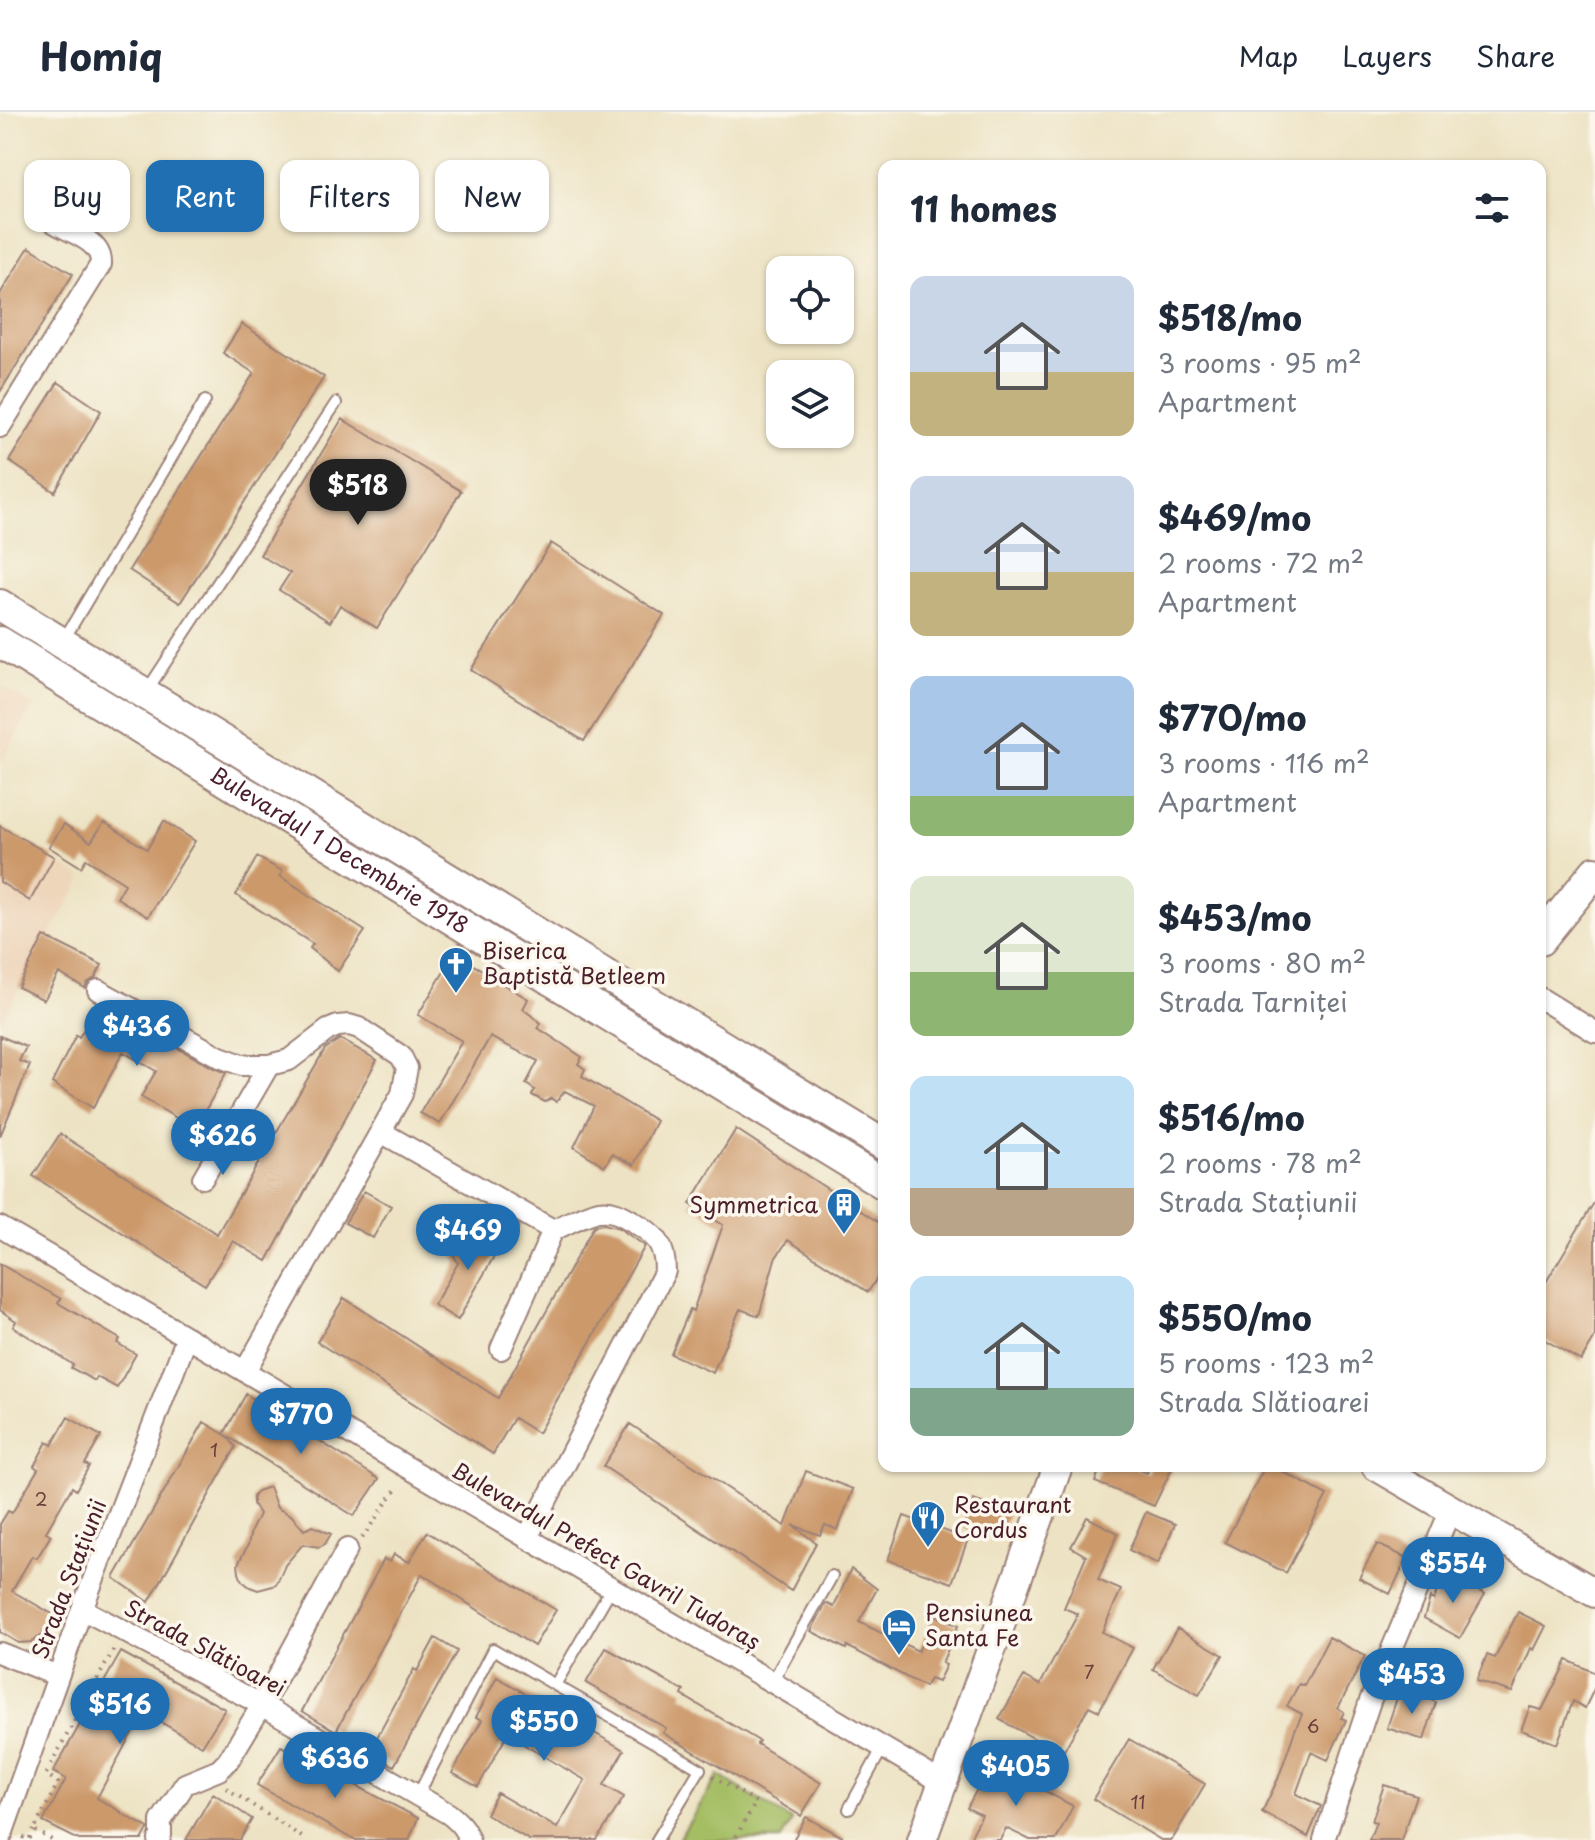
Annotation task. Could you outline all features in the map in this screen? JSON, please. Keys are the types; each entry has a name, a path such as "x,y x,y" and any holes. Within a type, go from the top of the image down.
{"main road":[{"name":"Bulevardul 1 Decembrie 1918","path":"0,605 878,1141"},
{"name":"Bulevardul 1 Decembrie 1918","path":"0,642 878,1180"},
{"path":"1546,933 1595,872"}],"street":[{"path":"0,427 101,264 101,254 95,246 71,232"},
{"path":"98,990 220,1057 242,1065 269,1065 289,1060 328,1030 349,1025 359,1028 401,1056 407,1068 402,1094 245,1371"},
{"path":"1546,1002 1595,1032"},
{"path":"203,1178 269,1065"},
{"path":"381,1132 553,1230"},
{"path":"501,1349 553,1230 598,1211 616,1211 650,1231 660,1243 665,1257 665,1271 527,1538"},
{"name":"Bulevardul Prefect Gavril Tudoraș","path":"0,1227 943,1783"},
{"name":"Strada Stațiunii","path":"0,1840 82,1609 187,1337"},
{"path":"922,1840 1058,1472"},
{"path":"1386,1472 1595,1593"},
{"path":"1324,1840 1370,1701 1451,1509"},
{"path":"159,1840 161,1821 185,1784 208,1776 228,1761 347,1549"},
{"name":"Strada Slătioarei","path":"82,1609 262,1705 418,1795 460,1822 468,1836"},
{"path":"0,1653 58,1676"}],"lane":[{"path":"62,643 205,401"},
{"path":"145,694 336,403"},
{"path":"772,1682 832,1576"},
{"path":"555,1685 612,1587"},
{"path":"418,1795 493,1649 700,1769 657,1840"},
{"path":"849,1809 883,1747"}],"path":[{"path":"347,1549 358,1543 409,1468"},
{"path":"52,1840 34,1830 58,1783 46,1774 116,1645"},
{"path":"700,1769 756,1802 734,1840"},
{"path":"208,1776 302,1837 302,1840"}],"shaded area":[{"path":"0,685 33,705 0,764"},
{"path":"0,826 83,878 0,1022"}],"green space":[{"path":"719,1775 792,1821 780,1840 678,1840"}],"building":[{"path":"29,247 73,274 0,392 0,294"},
{"path":"242,324 324,377 180,603 129,570 254,373 223,353"},
{"path":"58,382 101,411 55,492 9,461"},
{"path":"342,419 461,491 377,628 340,605 330,622 279,590 290,573 260,555"},
{"path":"551,543 664,615 584,741 471,670"},
{"path":"164,821 195,841 148,917 117,898 125,884 86,859 81,867 49,847 64,824 91,842 104,822 147,849"},
{"path":"0,826 54,857 30,901 0,882"},
{"path":"257,857 282,871 280,876 365,931 338,971 310,948 313,944 236,895"},
{"path":"44,936 102,965 85,988 59,973 44,1000 18,987"},
{"path":"454,955 528,999 523,1009 541,1023 538,1028 582,1057 578,1064 585,1069 582,1076 656,1121 634,1165 612,1154 605,1166 574,1147 594,1106 565,1091 556,1102 551,1098 545,1102 532,1095 535,1090 526,1084 538,1061 490,1037 440,1124 420,1113 462,1041 418,1015"},
{"path":"99,1005 226,1073 195,1129 141,1097 156,1071 123,1052 93,1108 52,1083 76,1035 79,1037"},
{"path":"0,1036 26,1047 19,1061 30,1065 0,1136"},
{"path":"340,1039 377,1060 267,1261 233,1241 205,1285 33,1176 60,1134 217,1234 325,1049"},
{"path":"736,1129 878,1222 878,1276 868,1292 788,1240 775,1259 759,1316 740,1309 713,1373 671,1354 690,1309 693,1311 723,1225 690,1204"},
{"path":"364,1191 391,1206 373,1238 345,1223"},
{"path":"1595,1201 1595,1337 1581,1361 1546,1341 1546,1282"},
{"path":"499,1214 519,1226 510,1242 490,1230"},
{"path":"604,1224 619,1228 645,1246 538,1433 514,1418 493,1454 317,1342 344,1298 498,1398 594,1226"},
{"path":"478,1227 502,1242 458,1320 434,1305 458,1263 453,1254 457,1246 468,1244"},
{"path":"0,1264 61,1299 58,1303 120,1339 117,1343 136,1354 117,1388 71,1368 73,1365 13,1327 16,1321 0,1310"},
{"path":"246,1394 379,1479 354,1516 224,1434"},
{"path":"68,1417 101,1436 85,1464 89,1466 76,1490 72,1487 46,1532 51,1535 37,1558 32,1556 12,1591 54,1615 42,1635 31,1642 18,1643 0,1632 0,1524 8,1511 12,1513 38,1469 34,1466 47,1442 52,1445"},
{"path":"204,1422 227,1436 236,1447 149,1602 114,1578"},
{"path":"630,1424 785,1526 806,1471 853,1489 838,1530 825,1525 820,1535 793,1525 816,1543 791,1591 603,1466"},
{"path":"1099,1472 1170,1472 1154,1506 1095,1482"},
{"path":"1262,1472 1283,1472 1327,1495 1286,1573 1225,1542"},
{"path":"269,1487 277,1508 291,1515 304,1530 313,1526 331,1534 319,1547 303,1544 285,1565 277,1583 258,1590 242,1581 238,1564 259,1514 253,1497 257,1491"},
{"path":"973,1500 1008,1512 1000,1539 963,1527"},
{"path":"1146,1512 1175,1524 1158,1564 1129,1550"},
{"name":"Restaurant Cordus","path":"904,1516 968,1539 952,1583 888,1560"},
{"path":"1087,1517 1118,1533 1098,1580 1121,1590 1102,1632 1133,1648 1099,1711 1089,1706 1062,1754 999,1719 1024,1676 1040,1685 1078,1614 1064,1608 1086,1556 1071,1547"},
{"path":"427,1532 556,1610 534,1646 422,1574 336,1731 302,1711 384,1559 390,1562 394,1554 409,1562"},
{"path":"1377,1544 1407,1558 1390,1594 1359,1578"},
{"path":"851,1569 877,1589 859,1622 918,1651 935,1615 958,1626 942,1663 946,1665 938,1682 930,1679 925,1687 847,1646 846,1649 811,1631 826,1603 834,1607"},
{"path":"1443,1572 1485,1594 1460,1638 1424,1618"},
{"path":"1518,1612 1546,1626 1534,1650 1531,1648 1512,1692 1476,1681 1487,1655 1495,1658"},
{"path":"1177,1628 1223,1655 1199,1695 1153,1669"},
{"path":"1329,1637 1365,1656 1338,1708 1344,1712 1341,1718 1346,1720 1328,1760 1311,1752 1296,1794 1321,1806 1308,1837 1262,1812 1302,1714 1287,1706 1299,1684 1304,1686"},
{"path":"435,1638 457,1651 394,1766 369,1752 414,1669 417,1671"},
{"path":"606,1648 684,1691 682,1695 821,1783 801,1816 663,1733 666,1728 586,1683"},
{"path":"121,1652 225,1709 202,1746 143,1712 97,1798 148,1829 142,1840 79,1840 43,1822 66,1779 53,1772"},
{"path":"1567,1660 1595,1673 1595,1687 1585,1708 1573,1701 1557,1744 1521,1730 1530,1707 1542,1710"},
{"path":"497,1677 624,1750 604,1785 624,1797 597,1840 529,1840 486,1814 497,1793 557,1828 585,1780 507,1735 478,1787 452,1773 482,1720 476,1717"},
{"path":"1413,1693 1436,1702 1424,1740 1387,1728 1398,1695 1411,1700"},
{"path":"1129,1739 1205,1784 1172,1840 1161,1840 1093,1799"},
{"path":"281,1746 418,1818 409,1840 354,1840 257,1785"},
{"path":"991,1762 1073,1806 1056,1840 1030,1840 1006,1828 1000,1840 969,1840 982,1815 967,1808"},
{"path":"1384,1785 1416,1795 1401,1840 1369,1840"},
{"path":"213,1793 252,1819 240,1840 186,1840"},
{"path":"806,1817 848,1840 793,1840"}],"place":[{"name":"Biserica Baptistă Betleem","path":"456,995"},
{"name":"Symmetrica","path":"844,1236"},
{"name":"Restaurant Cordus","path":"928,1549"},
{"name":"Pensiunea Santa Fe","path":"899,1657"}]}
